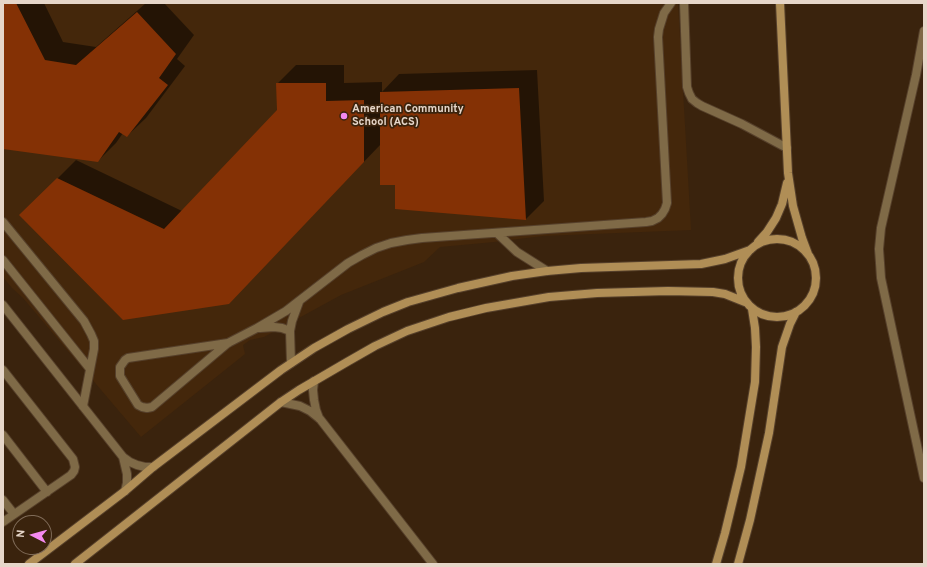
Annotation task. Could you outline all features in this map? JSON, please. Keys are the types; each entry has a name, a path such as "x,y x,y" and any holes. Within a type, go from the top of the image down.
{"street":[{"path":"228,343 128,358 120,368 120,376 138,405 142,408 152,407 228,343 286,311 348,263 362,255 386,245 406,240 646,222 658,218 665,209 667,203 658,37 664,13 671,3"},
{"path":"684,3 687,88 692,98 702,106 742,124 787,148"},
{"path":"780,3 788,173 793,206 802,238 808,254 813,262 816,281 810,299 804,306 788,316 769,317 760,314 745,302 738,284 739,265 744,257 767,232 776,218 782,204 788,173"},
{"path":"924,31 916,75 881,228 879,249 882,278 924,478"},
{"path":"3,222 88,327 94,341 94,349 83,406"},
{"path":"497,233 517,252 547,271"},
{"path":"757,244 766,240 785,239 794,242 808,254"},
{"path":"29,564 125,491 153,467 291,363 348,329 383,312 408,302 458,288 547,271 620,266 701,264 725,259 750,250"},
{"path":"3,260 90,369"},
{"path":"74,564 281,402 375,346 407,331 486,308 549,297 597,293 668,291 713,292 725,294 745,302"},
{"path":"291,363 290,331 299,301"},
{"path":"3,305 123,457 137,465 153,467"},
{"path":"716,564 741,467 755,382 756,347 752,309"},
{"path":"738,564 752,512 769,433 782,347 796,312"},
{"path":"257,328 274,327 290,331"},
{"path":"3,370 73,459 74,463 74,472 71,475 3,522"},
{"path":"314,381 314,400 320,419"},
{"path":"281,402 300,406 310,411 320,419 433,564"},
{"path":"3,435 47,492"},
{"path":"123,457 127,474 125,491"},
{"path":"3,500 14,514"}],"shaded area":[{"name":"American Community School (ACS)","path":"3,3 678,3 691,230 543,236 440,247 424,262 341,295 264,337 250,340 243,345 245,354 141,437 23,298 3,277"}],"building":[{"path":"3,3 16,3 45,60 76,65 137,12 176,54 159,78 168,85 127,137 119,132 98,162 3,149"},
{"path":"276,83 326,83 326,101 364,100 364,162 229,304 123,320 19,215 57,178 164,229 277,110"},
{"path":"519,88 526,220 395,209 395,185 380,185 380,92"}],"place":[{"name":"American Community School (ACS)","path":"344,116"}]}
